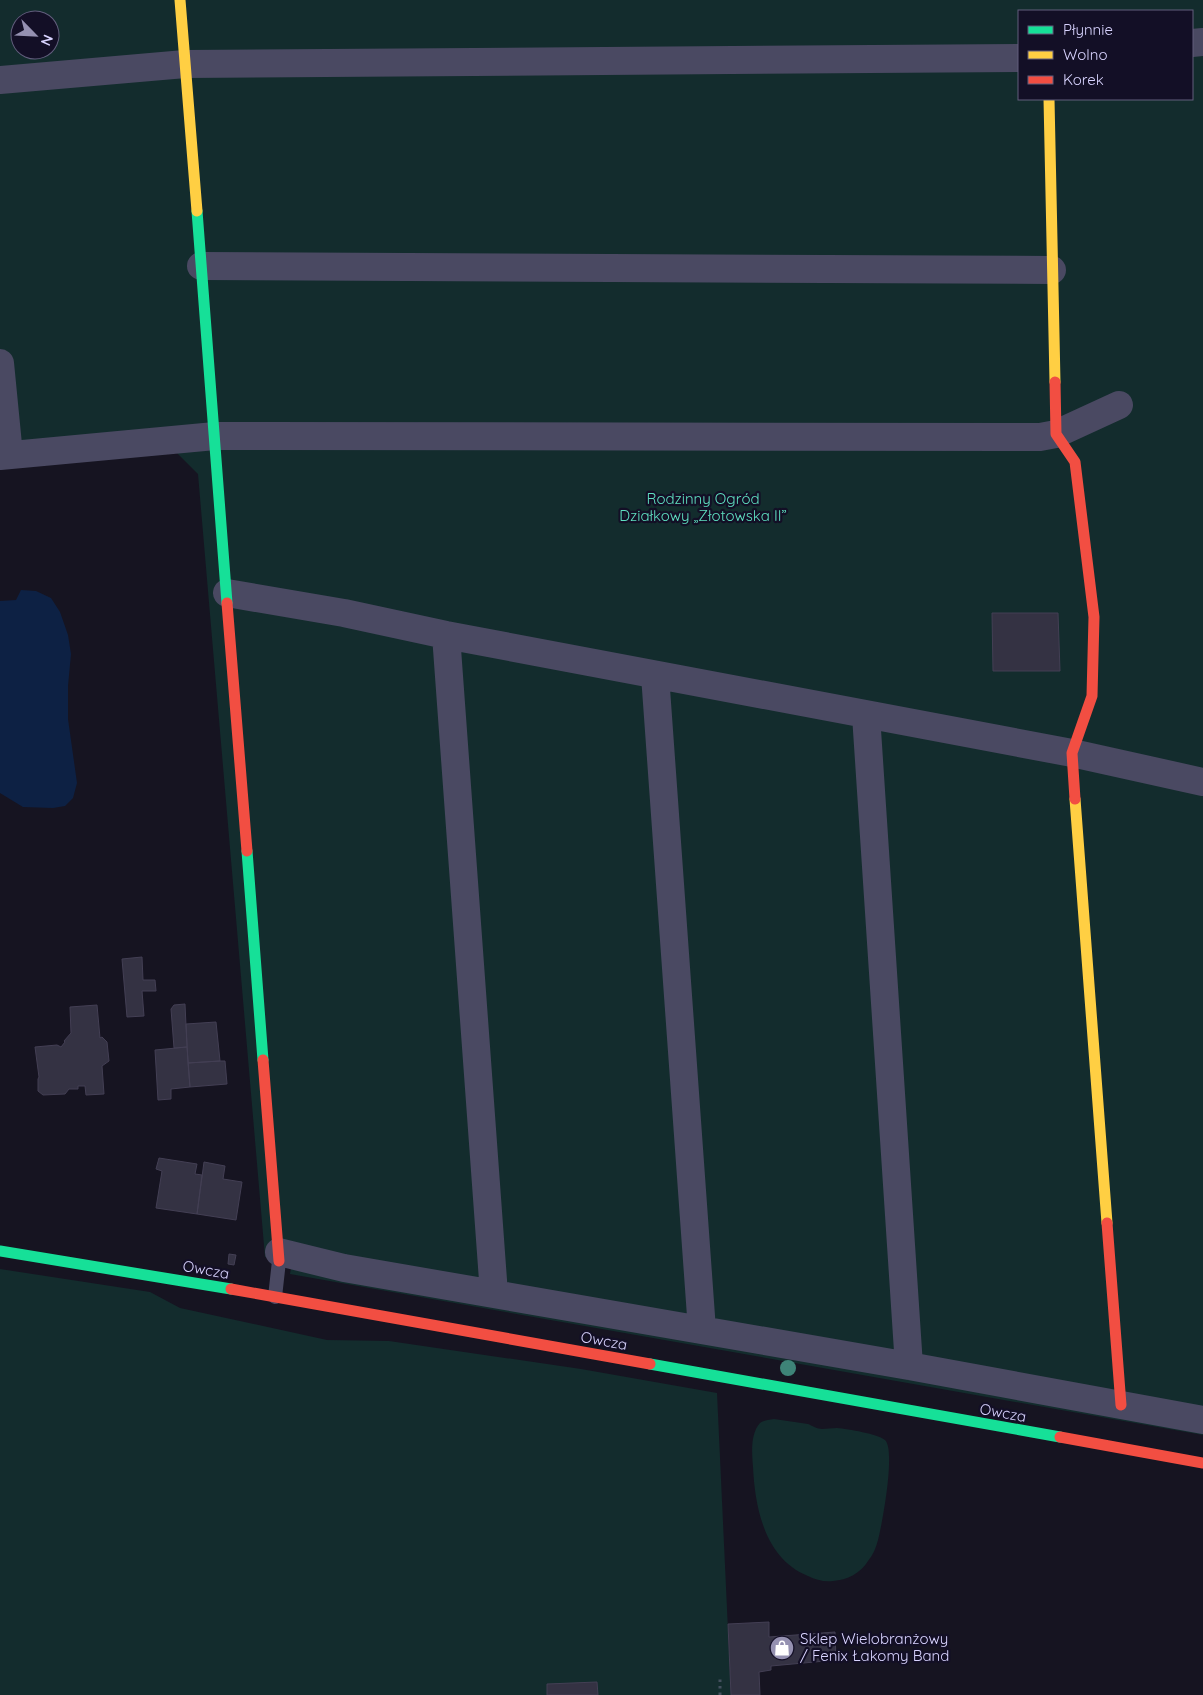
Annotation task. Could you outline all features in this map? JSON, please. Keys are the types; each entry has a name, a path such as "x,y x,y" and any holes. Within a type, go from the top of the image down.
{"street":[{"path":"180,0 279,1256 908,1366 1203,1420"},
{"path":"0,80 185,64 1018,58"},
{"path":"1049,100 1056,434 1075,462 1094,617 1092,696 1072,754 1121,1405"},
{"path":"202,266 1052,270"},
{"path":"0,363 4,456 215,436 1040,437 1056,434 1119,405"},
{"path":"227,593 344,613 446,635 1072,754 1203,782"},
{"path":"446,635 494,1294"},
{"path":"655,674 702,1330"},
{"path":"866,715 908,1366"},
{"name":"Owcza","path":"0,1251 275,1297 1203,1464"}],"lane":[{"path":"275,1297 279,1256"}],"path":[{"path":"720,1678 720,1695"}],"green space":[{"name":"Rodzinny Ogród Działkowy „Złotowska II”","path":"0,0 1203,0 1203,1435 290,1274 292,1263 265,1257 198,474 174,450 0,469"},
{"path":"0,1269 150,1292 180,1308 327,1340 389,1341 581,1369 717,1393 731,1695 0,1695"},
{"path":"774,1419 808,1424 820,1429 837,1428 855,1431 885,1440 888,1447 889,1472 878,1540 870,1559 862,1569 853,1575 833,1581 814,1579 793,1568 772,1545 765,1530 756,1499 752,1450 753,1438 760,1423"}],"water":[{"path":"21,590 36,591 51,598 60,612 68,635 71,654 68,686 68,719 77,783 73,798 65,806 53,808 23,807 0,793 0,601 16,600"}],"building":[{"path":"992,613 1058,613 1060,671 993,671"},
{"path":"142,957 143,980 155,980 156,991 142,991 144,1016 127,1017 122,959"},
{"path":"185,1004 187,1047 174,1048 171,1009 174,1005"},
{"path":"97,1005 100,1038 102,1037 107,1042 109,1061 102,1066 104,1094 86,1095 85,1086 78,1086 78,1089 69,1089 65,1094 43,1095 38,1091 39,1077 35,1047 57,1045 61,1047 71,1033 70,1007"},
{"path":"216,1022 220,1061 188,1063 186,1024"},
{"path":"187,1047 190,1087 171,1089 171,1099 158,1100 155,1050"},
{"path":"225,1061 227,1084 190,1087 188,1063"},
{"path":"159,1158 197,1164 195,1174 202,1175 197,1214 156,1208 162,1171 156,1169"},
{"path":"204,1162 225,1166 223,1179 242,1182 236,1220 197,1214"},
{"path":"229,1254 236,1255 234,1265 228,1264"},
{"name":"Sklep Wielobranżowy / Fenix Łakomy Band","path":"769,1622 769,1637 835,1632 836,1660 771,1666 771,1670 759,1672 760,1695 731,1695 728,1624"},
{"path":"597,1682 598,1695 547,1695 547,1684"}],"traffic: fast":[{"path":"197,211 227,603"},
{"path":"247,851 263,1060"},
{"path":"0,1251 231,1289"},
{"path":"650,1364 1060,1437"}],"traffic: slow":[{"path":"180,0 197,211"},
{"path":"1049,100 1055,382"},
{"path":"1075,799 1107,1223"}],"traffic: jam":[{"path":"1055,382 1056,434 1075,462 1094,617 1092,696 1072,753 1075,799"},
{"path":"227,603 247,851"},
{"path":"263,1060 279,1261"},
{"path":"1107,1223 1121,1405"},
{"path":"231,1289 650,1364"},
{"path":"1060,1437 1203,1463"}],"place":[{"name":"Sklep Wielobranżowy / Fenix Łakomy Band","path":"782,1648"}]}
